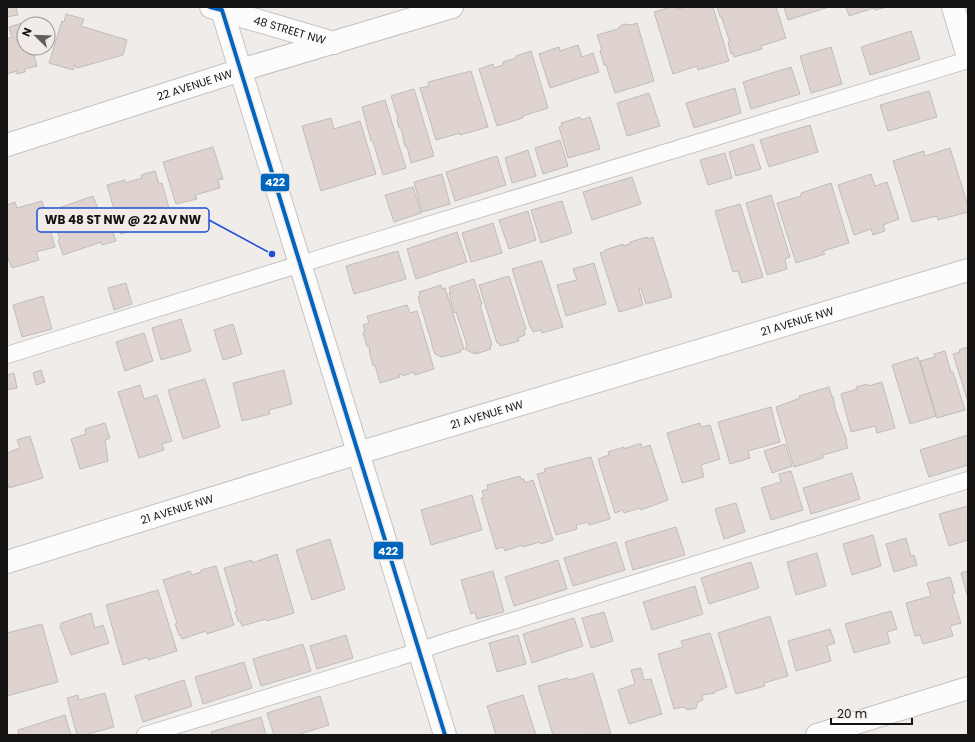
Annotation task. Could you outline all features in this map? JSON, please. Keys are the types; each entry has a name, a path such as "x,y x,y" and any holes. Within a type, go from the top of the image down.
{"street":[{"name":"22 AVENUE NW","path":"7,145 241,70 452,7"},
{"path":"953,7 968,57"},
{"name":"48 STREET NW","path":"218,8 334,43"},
{"name":"48 STREET NW","path":"218,8 241,70 445,735"},
{"name":"21 AVENUE NW","path":"7,562 358,453 968,270"},
{"path":"817,735 968,688"}],"lane":[{"path":"7,356 968,60"},
{"path":"145,735 968,480"}],"building":[{"path":"7,7 16,7 18,15 7,17"},
{"path":"671,7 677,7 678,9 685,7 713,7 729,61 698,70 697,66 673,74 654,12"},
{"path":"717,7 776,7 786,38 761,46 762,49 734,57 733,53 731,54 728,42 730,42"},
{"path":"784,7 829,7 788,20"},
{"path":"846,7 887,7 875,10 874,8 849,16"},
{"path":"66,14 84,19 81,26 127,40 123,55 77,68 75,65 73,70 49,63 51,56 56,56 56,40 62,21 64,22"},
{"path":"637,23 654,81 615,93 606,65 604,65 600,51 602,50 597,35 618,29 624,24 631,25"},
{"path":"16,25 16,56 34,56 37,66 25,69 25,72 17,74 17,71 7,74 7,39 12,37 9,27"},
{"path":"911,31 920,59 870,75 861,47"},
{"path":"578,45 582,57 593,53 599,72 550,88 539,54 559,47 560,51"},
{"path":"831,47 842,84 811,93 800,56"},
{"path":"531,51 548,108 497,126 479,69 493,64 494,68 503,65 503,62"},
{"path":"791,67 800,94 751,109 743,82"},
{"path":"471,71 488,127 436,140 420,88 429,86 428,82"},
{"path":"735,88 741,113 694,128 686,103"},
{"path":"414,89 434,156 411,163 407,147 405,147 401,128 399,128 398,118 391,96"},
{"path":"929,91 937,117 888,131 880,105"},
{"path":"649,93 660,126 627,136 617,103"},
{"path":"385,100 406,168 383,175 373,142 371,141 362,107"},
{"path":"580,117 581,120 590,117 600,149 568,158 559,127 562,126 561,123"},
{"path":"331,118 334,129 360,121 376,174 321,191 302,126"},
{"path":"810,125 818,152 769,167 760,140"},
{"path":"560,140 568,166 543,174 535,148"},
{"path":"753,144 761,169 736,176 729,152"},
{"path":"213,147 223,179 218,180 220,188 195,195 197,199 176,204 163,162"},
{"path":"950,148 968,206 968,212 938,220 937,216 912,222 893,161 924,151 925,156"},
{"path":"528,150 536,176 512,183 505,158"},
{"path":"725,153 732,178 708,185 700,160"},
{"path":"497,156 506,185 455,201 446,172"},
{"path":"155,171 159,184 162,183 172,219 121,234 107,185 125,180 125,183 142,178 141,175"},
{"path":"442,174 450,204 422,212 414,182"},
{"path":"871,174 875,186 887,182 899,219 883,225 885,231 873,235 871,229 854,235 838,185"},
{"path":"632,177 641,204 592,220 583,192"},
{"path":"831,183 849,243 823,251 825,254 796,263 777,203 801,196 801,193"},
{"path":"413,187 421,213 394,222 385,195"},
{"path":"771,195 790,257 785,259 787,269 767,275 746,203"},
{"path":"93,196 100,214 106,212 116,241 102,245 101,242 63,255 58,240 60,239 50,211"},
{"path":"42,201 55,247 36,252 39,260 12,268 7,256 7,205 15,202 17,208"},
{"path":"562,201 572,233 541,243 531,210"},
{"path":"740,204 763,277 742,283 738,271 733,272 715,211"},
{"path":"528,211 536,240 509,249 499,220"},
{"path":"493,223 502,253 471,262 462,233"},
{"path":"457,232 467,262 416,279 407,249"},
{"path":"647,237 648,239 653,237 672,297 646,304 641,288 639,289 643,305 619,312 600,253 605,250 623,244 623,246 630,244 630,242"},
{"path":"398,251 406,279 354,294 346,266"},
{"path":"542,261 563,327 542,333 541,330 533,332 530,327 512,269"},
{"path":"594,263 606,304 566,316 557,285 577,280 573,269"},
{"path":"509,276 526,329 524,330 525,335 518,338 519,341 500,346 499,343 497,343 479,285"},
{"path":"474,279 492,345 490,346 491,349 476,354 475,351 474,354 465,349 467,345 456,312 454,313 449,293 451,293 449,287"},
{"path":"126,283 132,304 114,310 108,288"},
{"path":"441,285 442,289 445,288 464,349 460,350 461,352 442,357 435,354 418,297 420,296 419,292"},
{"path":"43,296 52,329 22,337 13,305"},
{"path":"407,305 410,313 417,311 434,369 415,375 414,372 403,376 403,374 399,375 400,377 380,383 375,365 373,366 369,346 367,347 363,332 365,331 363,325 369,323 367,316"},
{"path":"181,319 191,351 161,360 152,328"},
{"path":"233,324 242,354 223,360 214,330"},
{"path":"144,333 153,361 125,371 116,342"},
{"path":"968,347 968,402 953,354"},
{"path":"945,351 965,410 937,418 920,361 935,357 934,354"},
{"path":"918,357 936,416 910,424 892,365"},
{"path":"41,370 45,382 36,385 33,373"},
{"path":"284,370 292,404 269,410 270,414 242,421 233,383"},
{"path":"14,373 17,388 7,390 7,375"},
{"path":"205,379 220,427 183,439 168,390"},
{"path":"882,382 895,428 877,433 875,426 851,432 841,394 857,389 856,387 867,384 868,386"},
{"path":"140,385 144,399 157,395 172,441 162,444 164,450 139,458 118,392"},
{"path":"829,387 848,448 823,455 823,458 794,467 776,407 800,398 799,396"},
{"path":"771,407 780,442 748,451 750,458 730,464 718,422"},
{"path":"105,423 110,438 105,440 108,461 80,469 71,439 86,434 85,429"},
{"path":"700,423 701,427 710,425 720,459 701,465 704,477 682,483 667,433"},
{"path":"968,435 968,465 929,477 920,450"},
{"path":"30,436 43,478 9,488 7,482 7,453 20,448 17,440"},
{"path":"641,444 642,448 650,445 668,500 641,510 640,508 624,513 623,510 615,513 598,459 609,455 608,452 624,447 624,449"},
{"path":"785,444 792,466 772,473 764,451"},
{"path":"591,457 610,519 589,525 588,522 576,525 577,529 556,535 537,474 545,472 544,469"},
{"path":"791,471 803,510 771,520 761,488 781,482 779,474"},
{"path":"852,473 860,499 811,514 803,488"},
{"path":"520,476 521,479 524,479 525,483 533,480 553,540 523,547 522,545 505,551 503,547 496,549 481,498 484,497 482,491 488,489 487,485"},
{"path":"472,495 482,530 431,545 421,510"},
{"path":"736,503 745,532 724,539 715,509"},
{"path":"968,506 968,540 949,546 939,514"},
{"path":"676,527 685,555 633,570 625,542"},
{"path":"873,535 881,566 852,575 843,544"},
{"path":"906,538 911,556 914,555 917,565 894,572 886,544"},
{"path":"330,539 345,589 312,600 296,550"},
{"path":"616,542 625,570 573,586 564,558"},
{"path":"817,553 826,586 796,595 787,562"},
{"path":"277,554 294,613 267,621 266,619 242,626 240,621 238,621 235,612 237,611 224,568 252,560 252,563"},
{"path":"558,560 567,589 514,606 505,577"},
{"path":"751,562 759,588 709,604 701,578"},
{"path":"216,566 234,625 207,634 206,631 182,639 175,624 177,623 163,580 190,571 192,575 201,572 201,570"},
{"path":"493,571 504,612 477,619 475,612 471,614 461,580"},
{"path":"968,571 968,598 961,573"},
{"path":"950,577 955,593 952,594 961,623 950,626 953,636 923,644 920,635 915,636 906,603 931,596 927,583"},
{"path":"695,586 703,614 652,630 643,602"},
{"path":"158,590 177,651 148,660 148,657 123,665 106,605"},
{"path":"891,611 897,629 887,632 890,643 854,653 845,624"},
{"path":"604,612 613,641 591,648 582,618"},
{"path":"91,613 95,628 103,625 109,643 71,655 60,626 61,623"},
{"path":"770,616 788,676 764,683 765,686 736,694 718,633"},
{"path":"574,618 583,646 532,663 523,634"},
{"path":"42,624 58,682 7,696 7,633"},
{"path":"830,629 835,643 827,646 831,661 796,671 788,641"},
{"path":"710,633 727,687 714,692 715,693 702,695 703,700 698,702 696,708 688,710 683,707 674,709 658,654 683,647 681,641"},
{"path":"346,635 353,658 317,669 310,646"},
{"path":"518,635 526,664 497,672 489,643"},
{"path":"303,644 311,671 261,686 253,659"},
{"path":"244,662 252,688 203,704 195,677"},
{"path":"641,668 644,680 651,679 662,714 629,724 618,690 635,684 631,670"},
{"path":"593,673 611,734 553,735 538,686 568,678 569,680"},
{"path":"184,680 192,706 143,722 135,696"},
{"path":"105,693 114,727 84,735 77,735 67,698 78,695 79,700"},
{"path":"523,695 536,735 496,735 487,706"},
{"path":"320,696 329,725 297,735 274,735 267,713"},
{"path":"65,715 71,735 19,735 18,730"},
{"path":"261,717 266,735 212,735 211,732"}],"transit line":[{"name":"422","path":"210,7 222,10 445,735"}],"place":[{"name":"WB 48 ST NW @ 22 AV NW","path":"272,254"}]}
